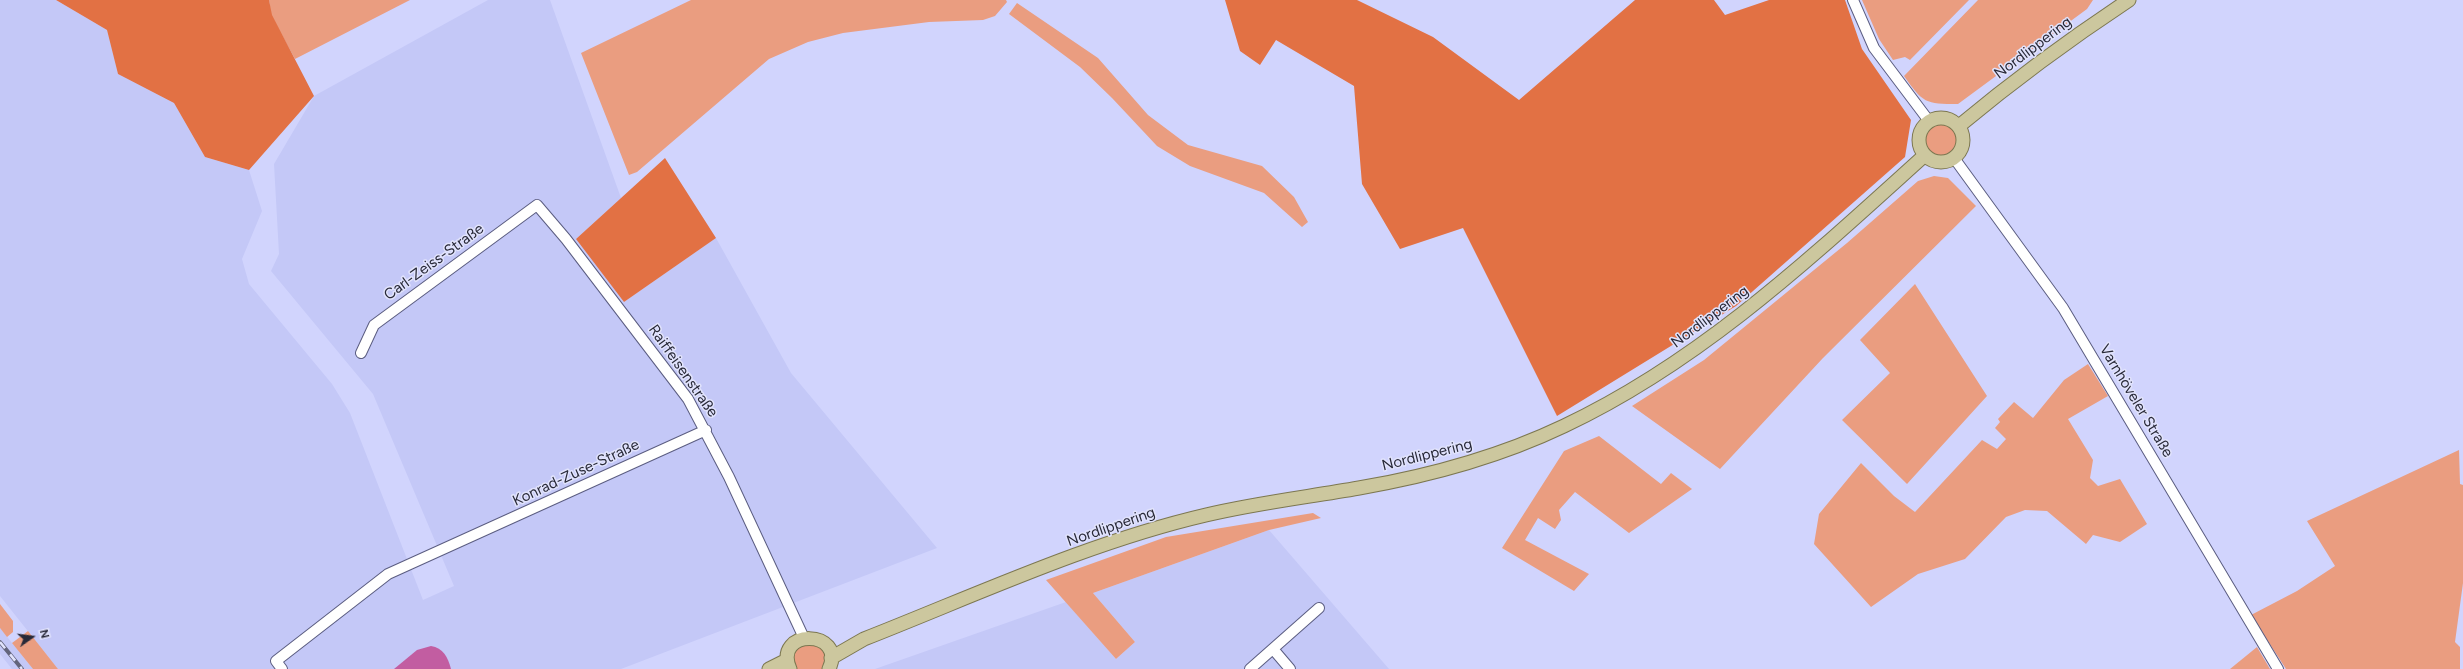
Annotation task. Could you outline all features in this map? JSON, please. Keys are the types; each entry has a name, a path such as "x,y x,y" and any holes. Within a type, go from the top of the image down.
{"main road":[{"name":"Nordlippering","path":"1958,126 2014,80 2077,34 2129,0"},
{"path":"1944,118 1958,126 1964,140 1961,150 1954,158 1939,162 1925,155 1919,140 1922,130 1929,122 1944,118"},
{"name":"Nordlippering","path":"826,645 864,639 1084,552 1142,532 1206,514 1426,474 1487,456 1561,427 1655,376 1746,311 1925,155"},
{"path":"769,669 789,664 793,645 804,638 813,638 826,645 830,663"},
{"name":"Nordlippering","path":"830,663 864,639"}],"street":[{"path":"1852,0 1874,48 1929,122"},
{"name":"Varnhöveler Straße","path":"1954,158 2063,308 2278,669"},
{"name":"Carl-Zeiss-Straße","path":"360,353 374,325 537,204"},
{"name":"Raiffeisenstraße","path":"537,204 566,239 688,399 706,430 804,638"},
{"name":"Konrad-Zuse-Straße","path":"279,665 388,574 706,430"},
{"path":"1250,669 1318,608"},
{"path":"1273,649 1290,669"}],"shaded area":[{"path":"0,0 56,0 107,30 118,74 174,103 205,157 249,170 262,211 242,259 249,284 332,384 350,413 423,600 454,586 373,394 271,271 279,254 274,164 314,96 488,0 550,0 621,198 576,239 624,302 716,238 791,373 937,548 621,669 58,669 0,596"},
{"path":"56,0 269,0 272,15 314,96 249,170 205,157 174,103 118,74 107,30"},
{"path":"269,0 410,0 295,59 271,15"},
{"path":"691,0 1006,0 1007,2 995,16 983,20 929,22 843,33 808,42 769,59 637,172 629,175 581,53"},
{"path":"1225,0 1357,0 1433,37 1519,100 1635,0 1714,0 1725,15 1769,0 1845,0 1862,49 1911,120 1905,157 1736,306 1557,416 1463,228 1400,249 1362,184 1354,86 1276,40 1260,65 1240,51"},
{"path":"1862,0 1969,0 1910,60 1905,57 1893,60 1879,39"},
{"path":"1978,0 2093,0 2087,9 1958,104 1938,103 1926,100 1916,92 1904,76"},
{"path":"1017,3 1098,58 1148,115 1188,145 1262,166 1294,197 1308,222 1302,227 1264,193 1190,166 1157,146 1112,98 1080,67 1009,14"},
{"path":"1944,123 1951,125 1956,130 1958,140 1956,150 1951,155 1938,157 1931,155 1926,150 1924,137 1926,130 1931,125"},
{"path":"665,158 716,238 624,302 576,239"},
{"path":"1934,176 1948,178 1976,206 1823,358 1720,469 1632,406 1704,360 1847,243 1918,181"},
{"path":"1915,284 1987,396 1907,484 1842,420 1890,373 1860,340"},
{"path":"2088,364 2108,396 2068,419 2093,460 2090,478 2098,486 2120,479 2147,524 2120,542 2093,535 2086,544 2047,511 2025,510 2006,517 1965,559 1918,574 1871,607 1814,544 1819,514 1861,463 1894,496 1915,512 1982,440 1997,449 2006,439 1995,428 2000,422 1998,419 2014,402 2033,418 2064,380"},
{"path":"1599,436 1661,484 1671,473 1692,489 1629,533 1575,492 1559,510 1561,520 1555,529 1538,518 1525,540 1589,574 1574,591 1502,548 1564,451"},
{"path":"2459,450 2460,484 2463,485 2463,583 2455,642 2460,647 2460,669 2286,669 2251,615 2297,591 2335,566 2307,521"},
{"path":"1313,513 1321,518 1269,530 1093,593 1135,642 1116,659 1046,580 1166,537"},
{"path":"1269,530 1389,669 875,669 1066,602 1116,659 1135,642 1093,593"},
{"path":"0,604 13,621 13,632 7,637 0,628"},
{"path":"0,628 33,669 12,669 0,654"},
{"path":"28,631 58,669 33,669 12,643"},
{"path":"802,643 818,645 825,653 823,669 795,669 793,661 794,654 796,649"},
{"path":"431,646 442,651 451,669 394,669 417,650"},
{"path":"2257,647 2270,669 2230,669"}],"railway":[{"path":"0,642 22,669"}]}
